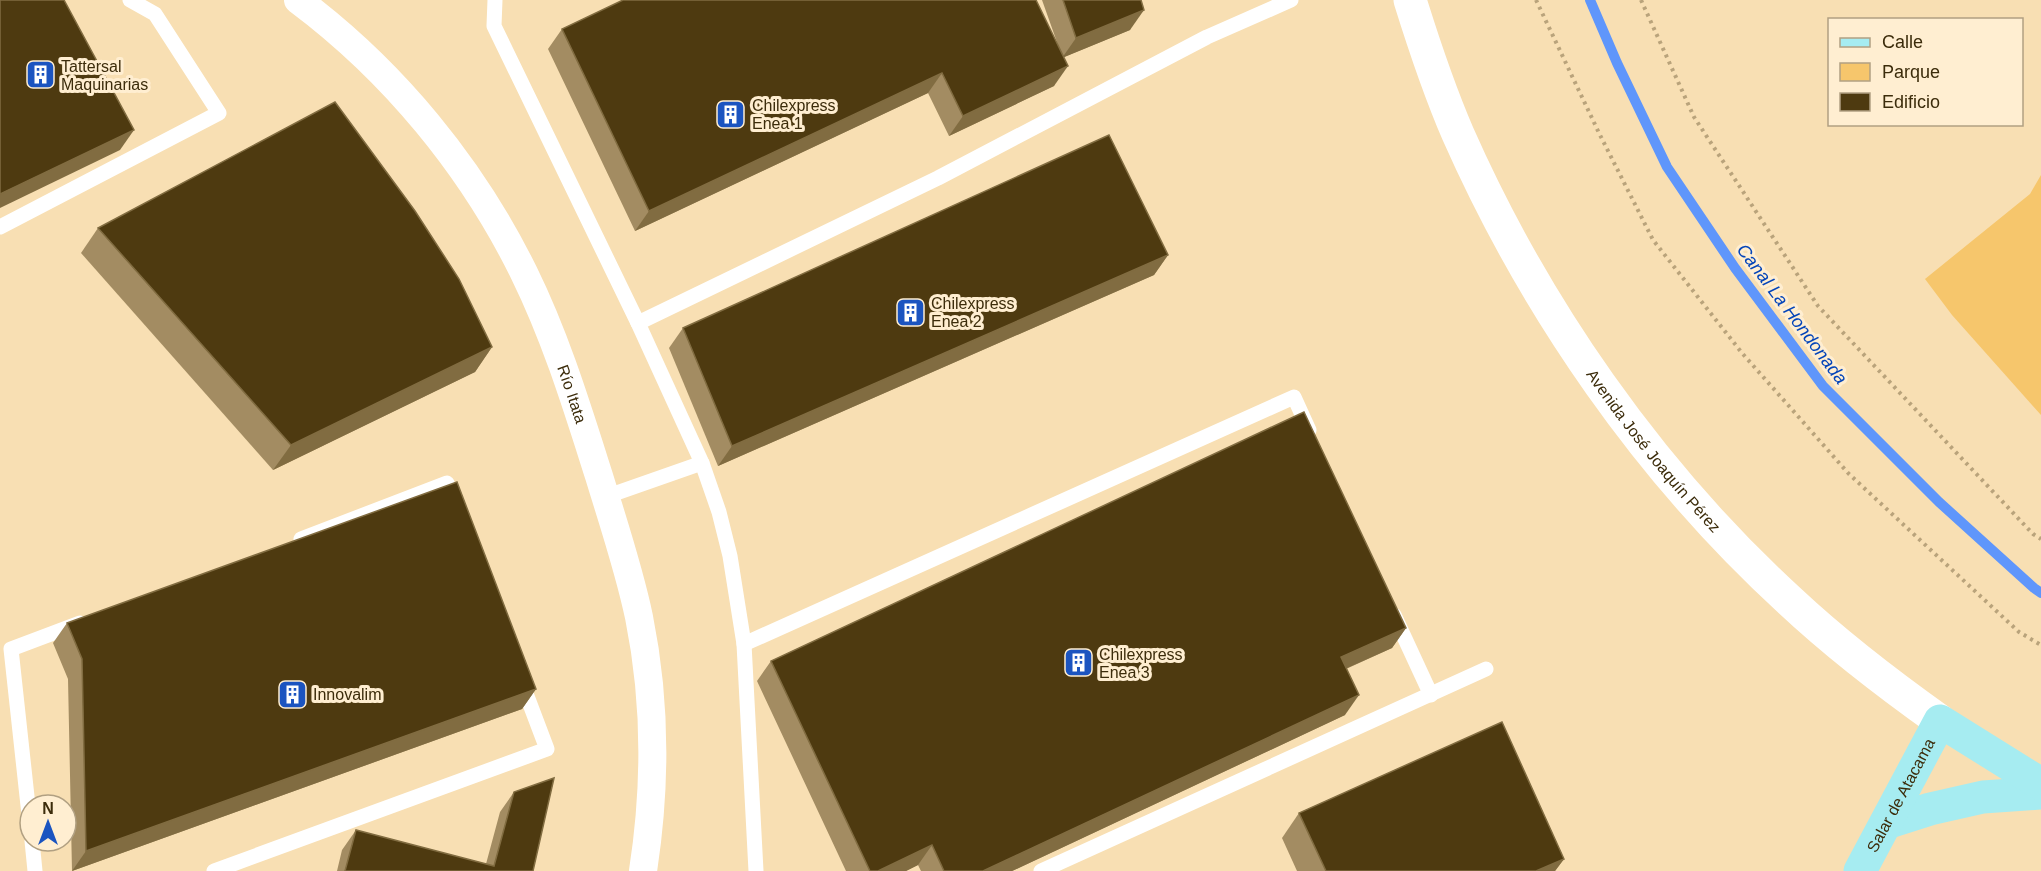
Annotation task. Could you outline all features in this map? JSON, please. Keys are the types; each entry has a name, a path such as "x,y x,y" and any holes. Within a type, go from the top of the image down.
{"main road":[{"name":"Avenida José Joaquín Pérez","path":"1410,0 1443,96 1486,192 1540,291 1576,349 1655,457 1698,507 1789,600 1888,683 1940,721 2041,784"},
{"name":"Salar de Atacama","path":"1860,871 1940,721"},
{"path":"1886,823 1930,809 1983,797 2041,793"}],"street":[{"name":"Río Itata","path":"298,0 357,48 404,98 452,155 495,218 525,274 546,321 573,394 628,571 639,617 650,695 652,790 644,871"}],"lane":[{"path":"0,227 219,113 155,14 130,0"},
{"path":"495,0 494,26 638,323 702,463 719,512 730,556 744,644 756,871"},
{"path":"638,323 938,178 1207,37 1291,0"},
{"path":"744,644 1294,397 1313,440"},
{"path":"605,497 702,463"},
{"path":"291,543 447,483 459,516"},
{"path":"1387,599 1431,695"},
{"path":"27,793 11,649 90,620"},
{"path":"1041,871 1486,669"},
{"path":"214,871 546,748 518,671"},
{"path":"33,853 35,871"}],"path":[{"path":"1536,0 1653,240 1742,353 1848,474 2019,632 2041,645"},
{"path":"1641,0 1694,117 1818,306 2033,534 2041,539"}],"green space":[{"path":"2041,175 2041,415 1952,315 1925,279 2030,194"}],"building":[{"name":"Tattersal Maquinarias","path":"0,0 64,0 134,130 0,194"},
{"name":"Chilexpress Enea 1","path":"623,0 1036,0 1068,66 963,116 942,73 649,211 562,29"},
{"path":"1063,0 1141,0 1144,10 1076,38"},
{"path":"335,102 415,211 459,279 492,347 291,445 98,228"},
{"name":"Chilexpress Enea 2","path":"1109,135 1168,255 732,446 683,328"},
{"name":"Chilexpress Enea 3","path":"1304,412 1406,628 1341,657 1359,695 983,871 944,871 932,845 878,871 870,871 771,661"},
{"name":"Innovalim","path":"457,482 536,689 86,851 82,659 67,623"},
{"path":"1502,722 1564,859 1536,871 1326,871 1299,813"},
{"path":"554,778 533,871 345,871 356,830 494,866 514,792"}],"waterway":[{"name":"Canal La Hondonada","path":"1590,0 1617,63 1667,167 1735,268 1823,386 1939,502 2041,593"}],"place":[{"name":"Tattersal Maquinarias","path":"40,75"},
{"name":"Chilexpress Enea 1","path":"731,114"},
{"name":"Chilexpress Enea 2","path":"910,312"},
{"name":"Chilexpress Enea 3","path":"1078,663"},
{"name":"Innovalim","path":"292,694"}]}
